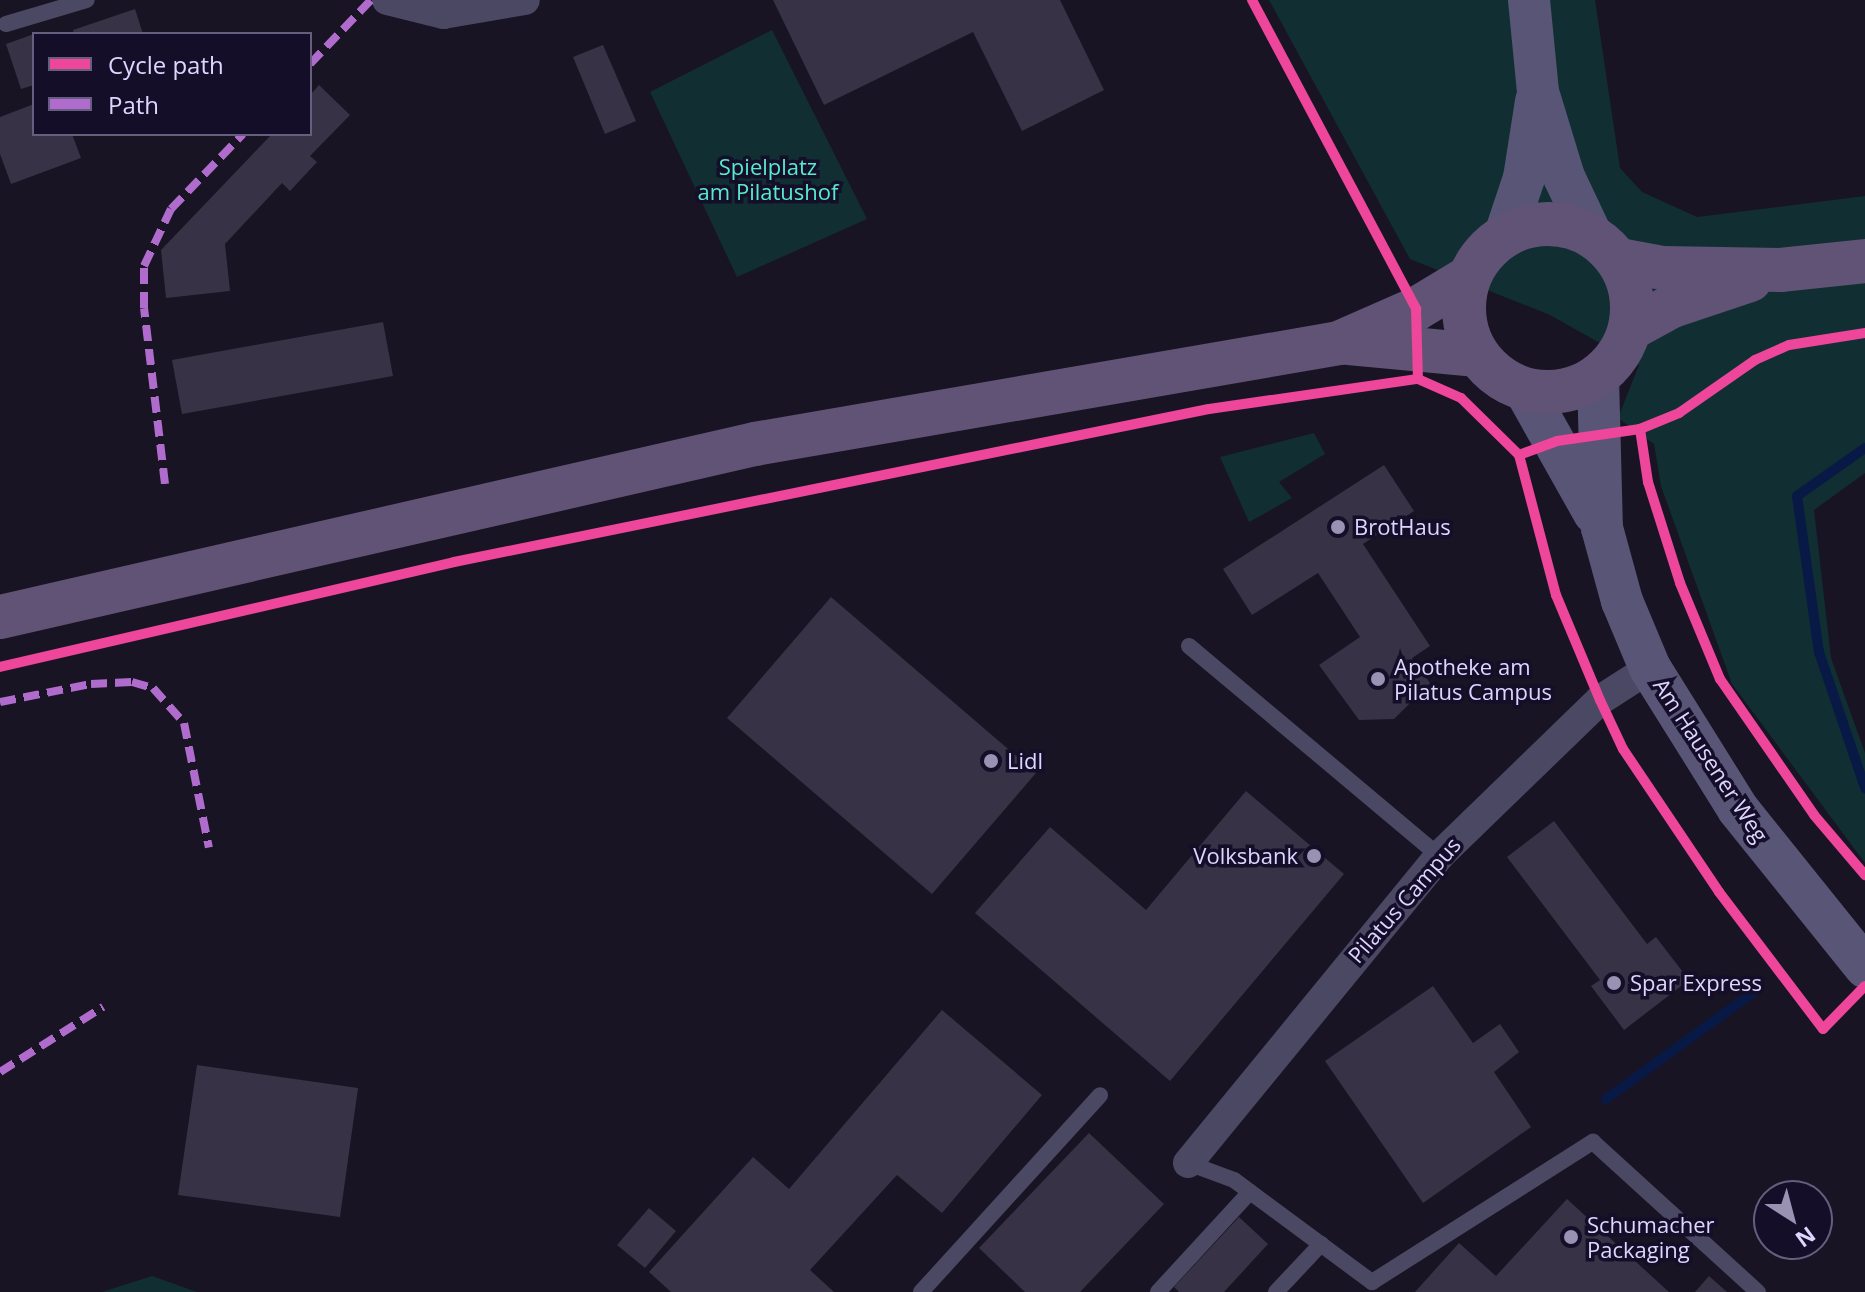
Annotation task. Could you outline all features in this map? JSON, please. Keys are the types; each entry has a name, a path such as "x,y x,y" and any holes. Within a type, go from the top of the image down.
{"main road":[{"path":"1529,0 1538,92 1564,177 1605,247 1633,305 1630,329 1623,348 1598,377 1575,388 1525,390 1506,382 1477,355 1466,330 1463,303 1469,277 1478,260 1505,235 1533,224 1563,224 1605,247 1663,268 1780,270 1865,261"},
{"path":"1505,235 1524,178 1538,92"},
{"path":"1630,329 1672,306 1780,270"},
{"path":"0,617 755,444 1339,343 1416,309 1469,277"},
{"path":"1339,343 1477,355"},
{"path":"1598,377 1602,528"},
{"path":"1525,390 1602,528"},
{"name":"Am Hausener Weg","path":"1602,528 1622,601 1650,668 1738,809 1865,967"}],"street":[{"path":"387,0 443,14 525,0"},
{"name":"Pilatus Campus","path":"1188,1163 1439,856 1600,700 1650,668"}],"lane":[{"path":"6,24 87,0"},
{"path":"1189,646 1439,856"},
{"path":"921,1292 1100,1095"},
{"path":"1188,1163 1234,1180 1372,1282 1593,1142 1758,1292"},
{"path":"1158,1292 1250,1192"},
{"path":"1276,1292 1321,1244"}],"green space":[{"path":"1269,0 1595,0 1620,168 1642,192 1697,217 1865,196 1865,473 1814,510 1831,658 1865,753 1865,863 1732,684 1661,486 1654,444 1618,418 1639,365 1550,315 1410,259"},
{"name":"Spielplatz am Pilatushof","path":"772,30 867,219 737,277 650,92"},
{"path":"1314,433 1325,454 1279,482 1292,498 1249,522 1220,457"},
{"path":"152,1276 197,1292 102,1292"}],"building":[{"path":"773,0 1060,0 1104,90 1022,131 973,32 824,105"},
{"path":"135,9 142,32 74,32"},
{"path":"32,35 32,86 21,89 6,44"},
{"path":"603,45 636,121 605,134 573,57"},
{"path":"319,85 350,115 310,156 317,162 290,191 282,183 225,244 230,291 166,298 161,250 270,136 312,136 312,93"},
{"path":"32,105 32,136 73,136 81,158 11,184 0,154 0,117"},
{"path":"383,322 393,376 182,414 172,360"},
{"path":"1384,465 1414,511 1363,544 1430,646 1412,658 1430,683 1394,719 1359,720 1319,665 1360,637 1318,573 1252,615 1223,569"},
{"path":"831,597 1036,773 932,894 727,718"},
{"path":"1246,791 1344,874 1170,1081 975,913 1050,827 1146,910"},
{"path":"1554,821 1647,944 1656,937 1689,980 1624,1030 1591,986 1600,980 1507,857"},
{"path":"1433,986 1473,1043 1500,1024 1519,1052 1494,1072 1531,1127 1423,1203 1325,1061"},
{"path":"942,1010 1042,1095 942,1213 897,1175 810,1270 834,1292 671,1292 649,1272 753,1157 789,1189"},
{"path":"197,1065 358,1088 340,1217 178,1195"},
{"path":"1089,1133 1164,1204 1080,1292 1025,1292 979,1248"},
{"name":"Schumacher Packaging","path":"1567,1199 1669,1292 1415,1292 1459,1243 1496,1276"},
{"path":"649,1208 676,1231 645,1268 617,1245"},
{"path":"1239,1217 1268,1244 1224,1292 1179,1292 1174,1287"},
{"path":"1709,1276 1727,1292 1695,1292"}],"waterway":[{"path":"1865,448 1797,496 1819,652 1865,788"},
{"path":"1606,1099 1754,992"}],"marked path":[{"path":"312,62 371,0"},
{"path":"165,484 144,308 144,266 171,209 241,136"},
{"path":"0,702 91,684 132,682 153,688 184,723 209,848"},
{"path":"0,1072 103,1007"}],"cycle path":[{"path":"1252,0 1416,309 1418,379"},
{"path":"1519,455 1557,441 1640,429 1679,413 1755,360 1789,345 1865,333"},
{"path":"0,667 454,562 1209,409 1418,379 1461,398 1519,455 1556,595 1600,700 1623,749 1719,892 1823,1029 1865,986"},
{"path":"1640,429 1648,482 1680,583 1720,679 1814,815 1865,875"}],"place":[{"name":"BrotHaus","path":"1338,527"},
{"name":"Apotheke am Pilatus Campus","path":"1378,679"},
{"name":"Lidl","path":"991,761"},
{"name":"Volksbank","path":"1314,856"},
{"name":"Spar Express","path":"1614,983"},
{"name":"Schumacher Packaging","path":"1571,1237"}]}
